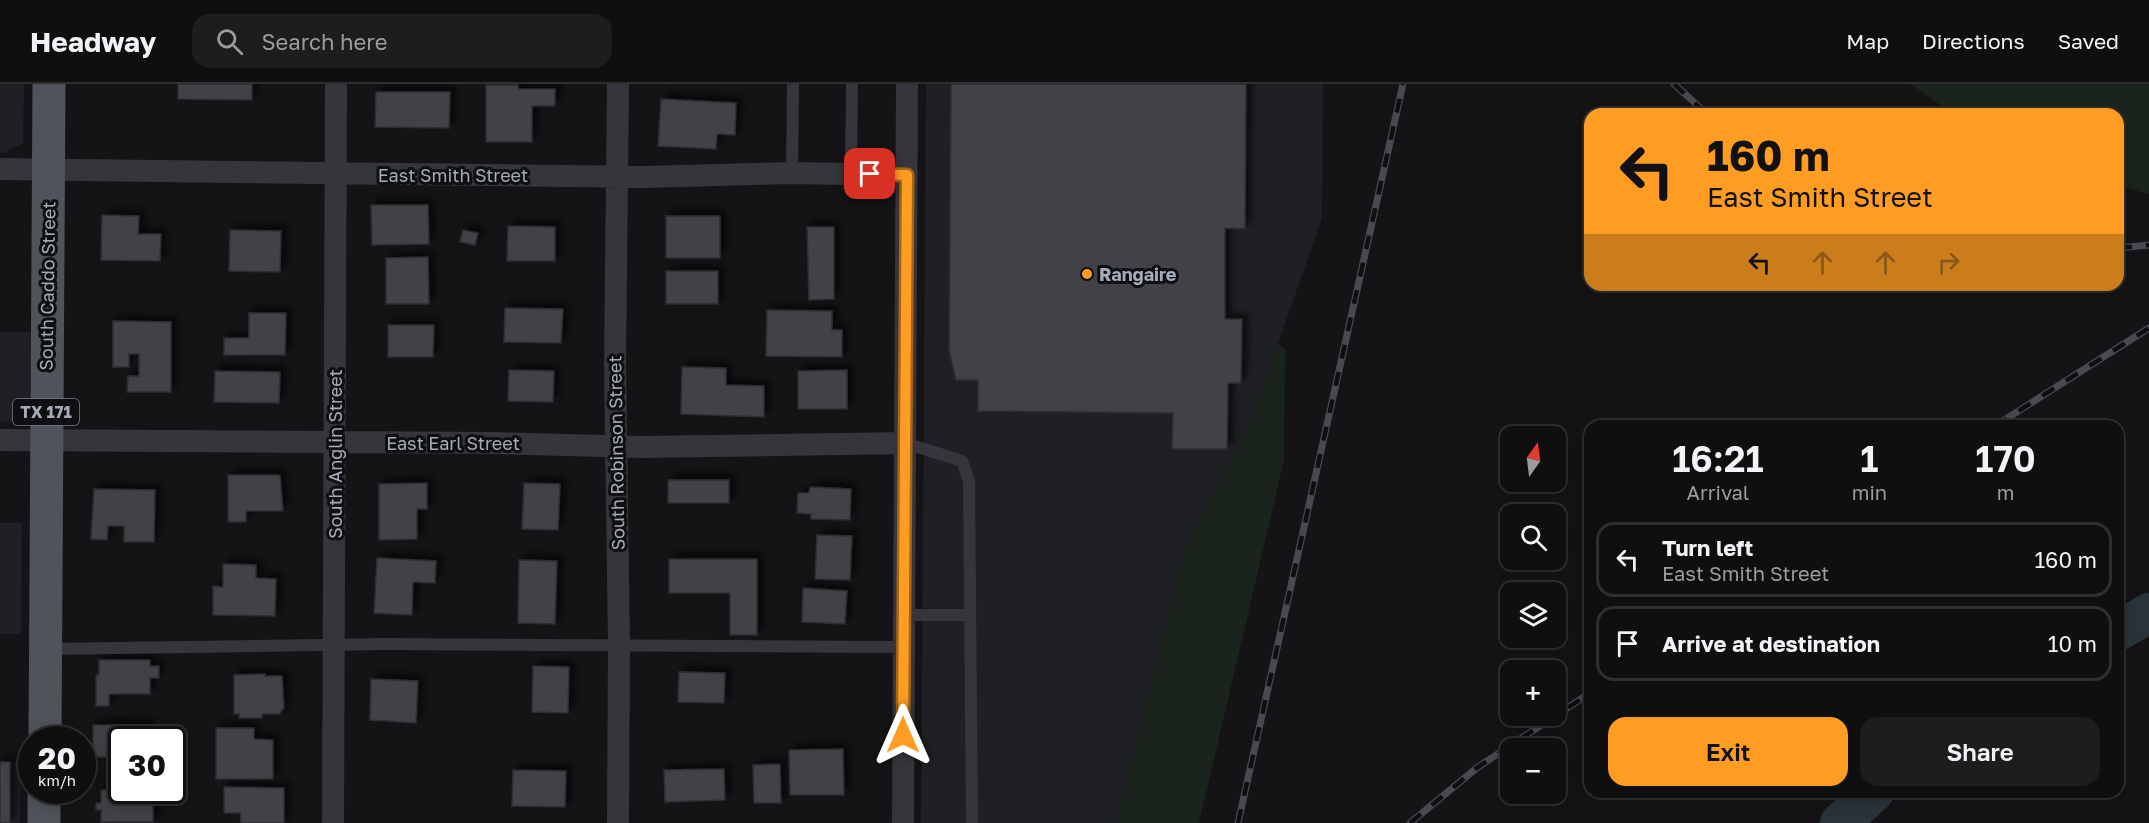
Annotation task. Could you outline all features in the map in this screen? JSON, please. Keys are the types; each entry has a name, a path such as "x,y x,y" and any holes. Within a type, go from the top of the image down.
{"main road":[{"name":"South Caddo Street","path":"45,726 49,84"},
{"path":"44,804 44,823"}],"street":[{"name":"South Anglin Street","path":"333,823 336,84"},
{"name":"South Robinson Street","path":"618,84 616,446 619,645 618,823"},
{"path":"903,823 907,84"},
{"name":"East Smith Street","path":"0,169 618,176 792,173 907,175"},
{"name":"East Earl Street","path":"0,440 616,446 905,443"}],"lane":[{"path":"792,173 793,84"},
{"path":"851,174 852,84"},
{"path":"905,443 962,461 969,481 972,823"},
{"path":"904,615 970,615"},
{"path":"45,649 334,645 904,647"}],"shaded area":[{"path":"0,84 24,84 23,143 4,153 0,153"},
{"path":"926,84 1323,84 1322,218 1248,429 1185,548 1116,823 921,823"},
{"path":"1911,84 2149,84 2149,194 2124,188 2124,108 1945,108"},
{"path":"0,332 31,332 29,417 26,421 0,422"},
{"path":"1278,344 1285,349 1284,460 1199,823 1116,823 1185,548 1248,429"},
{"path":"0,523 22,523 21,634 0,634"},
{"path":"0,761 18,762 20,823 0,823"}],"building":[{"path":"178,84 252,84 252,100 178,99"},
{"name":"Rangaire","path":"951,84 1246,84 1245,229 1225,228 1225,319 1242,319 1241,383 1228,383 1227,449 1172,449 1173,413 978,411 978,380 956,380 949,350"},
{"path":"486,85 518,85 518,89 555,89 555,106 532,106 532,142 486,142"},
{"path":"376,92 450,92 449,128 375,127"},
{"path":"661,99 736,103 735,135 717,134 716,149 658,146"},
{"path":"371,205 428,205 429,244 372,245"},
{"path":"102,215 139,216 138,234 161,234 160,261 101,260"},
{"path":"666,216 720,216 720,258 666,258"},
{"path":"508,226 555,227 555,261 507,261"},
{"path":"807,227 834,227 834,299 809,300"},
{"path":"230,230 281,231 280,272 229,271"},
{"path":"463,230 478,233 475,245 460,242"},
{"path":"428,257 429,304 386,304 386,258"},
{"path":"666,271 718,271 718,304 666,304"},
{"path":"505,308 563,309 561,343 504,342"},
{"path":"767,310 832,311 832,330 842,330 842,357 766,356"},
{"path":"249,313 286,313 285,355 224,355 224,338 249,338"},
{"path":"113,321 171,322 171,392 127,392 128,376 139,376 139,354 129,354 129,367 113,367"},
{"path":"388,325 434,325 433,357 388,357"},
{"path":"682,367 726,368 726,385 764,386 764,417 681,414"},
{"path":"509,370 554,371 553,402 508,401"},
{"path":"847,370 847,409 798,409 798,371"},
{"path":"215,371 280,372 279,403 214,402"},
{"path":"228,475 280,475 283,511 246,511 246,522 228,522"},
{"path":"668,480 729,480 729,503 668,503"},
{"path":"427,483 427,509 417,509 417,539 379,540 379,484"},
{"path":"524,483 560,484 558,530 522,529"},
{"path":"810,487 851,489 850,520 811,519 811,514 797,513 798,493 809,493"},
{"path":"94,489 155,490 154,542 124,542 124,526 108,526 107,540 91,539"},
{"path":"817,535 852,536 850,580 815,579"},
{"path":"377,558 436,561 435,583 413,582 412,615 374,613"},
{"path":"669,559 757,559 757,635 730,635 730,593 669,593"},
{"path":"519,560 557,561 555,624 518,623"},
{"path":"223,564 256,565 256,578 276,579 275,616 213,615 213,586 223,587"},
{"path":"803,588 847,591 845,624 802,622"},
{"path":"99,660 150,660 150,666 159,666 159,678 150,678 150,694 109,694 109,706 96,706 96,675 99,675"},
{"path":"533,666 569,667 568,713 532,712"},
{"path":"679,672 725,673 724,703 678,702"},
{"path":"265,674 265,676 282,676 284,708 279,714 262,714 262,718 239,718 239,714 234,714 234,675"},
{"path":"371,679 418,681 416,723 370,720"},
{"path":"148,725 108,726 108,757 96,757 96,726 93,726"},
{"path":"216,728 254,728 254,739 273,740 273,779 216,779"},
{"path":"843,749 844,795 790,795 789,750"},
{"path":"0,762 10,762 10,823 0,823"},
{"path":"780,764 781,803 754,803 753,765"},
{"path":"724,769 725,800 665,802 664,770"},
{"path":"513,770 566,771 565,807 512,806"},
{"path":"224,787 284,788 284,823 241,823 240,813 224,813"},
{"path":"101,790 108,790 108,804 153,804 153,822 101,822 101,810 96,810 96,803 101,803"}],"waterway":[{"path":"2124,628 2149,613"},
{"path":"1840,823 1867,798"}],"railway":[{"path":"1238,823 1403,84"},
{"path":"1674,84 1700,108"},
{"path":"2124,247 2149,245"},
{"path":"2004,420 2149,328"},
{"path":"1410,823 1478,767 1584,697"}],"place":[{"name":"Rangaire","path":"1087,274"}],"route":[{"path":"870,174 907,175 903,735"}]}
